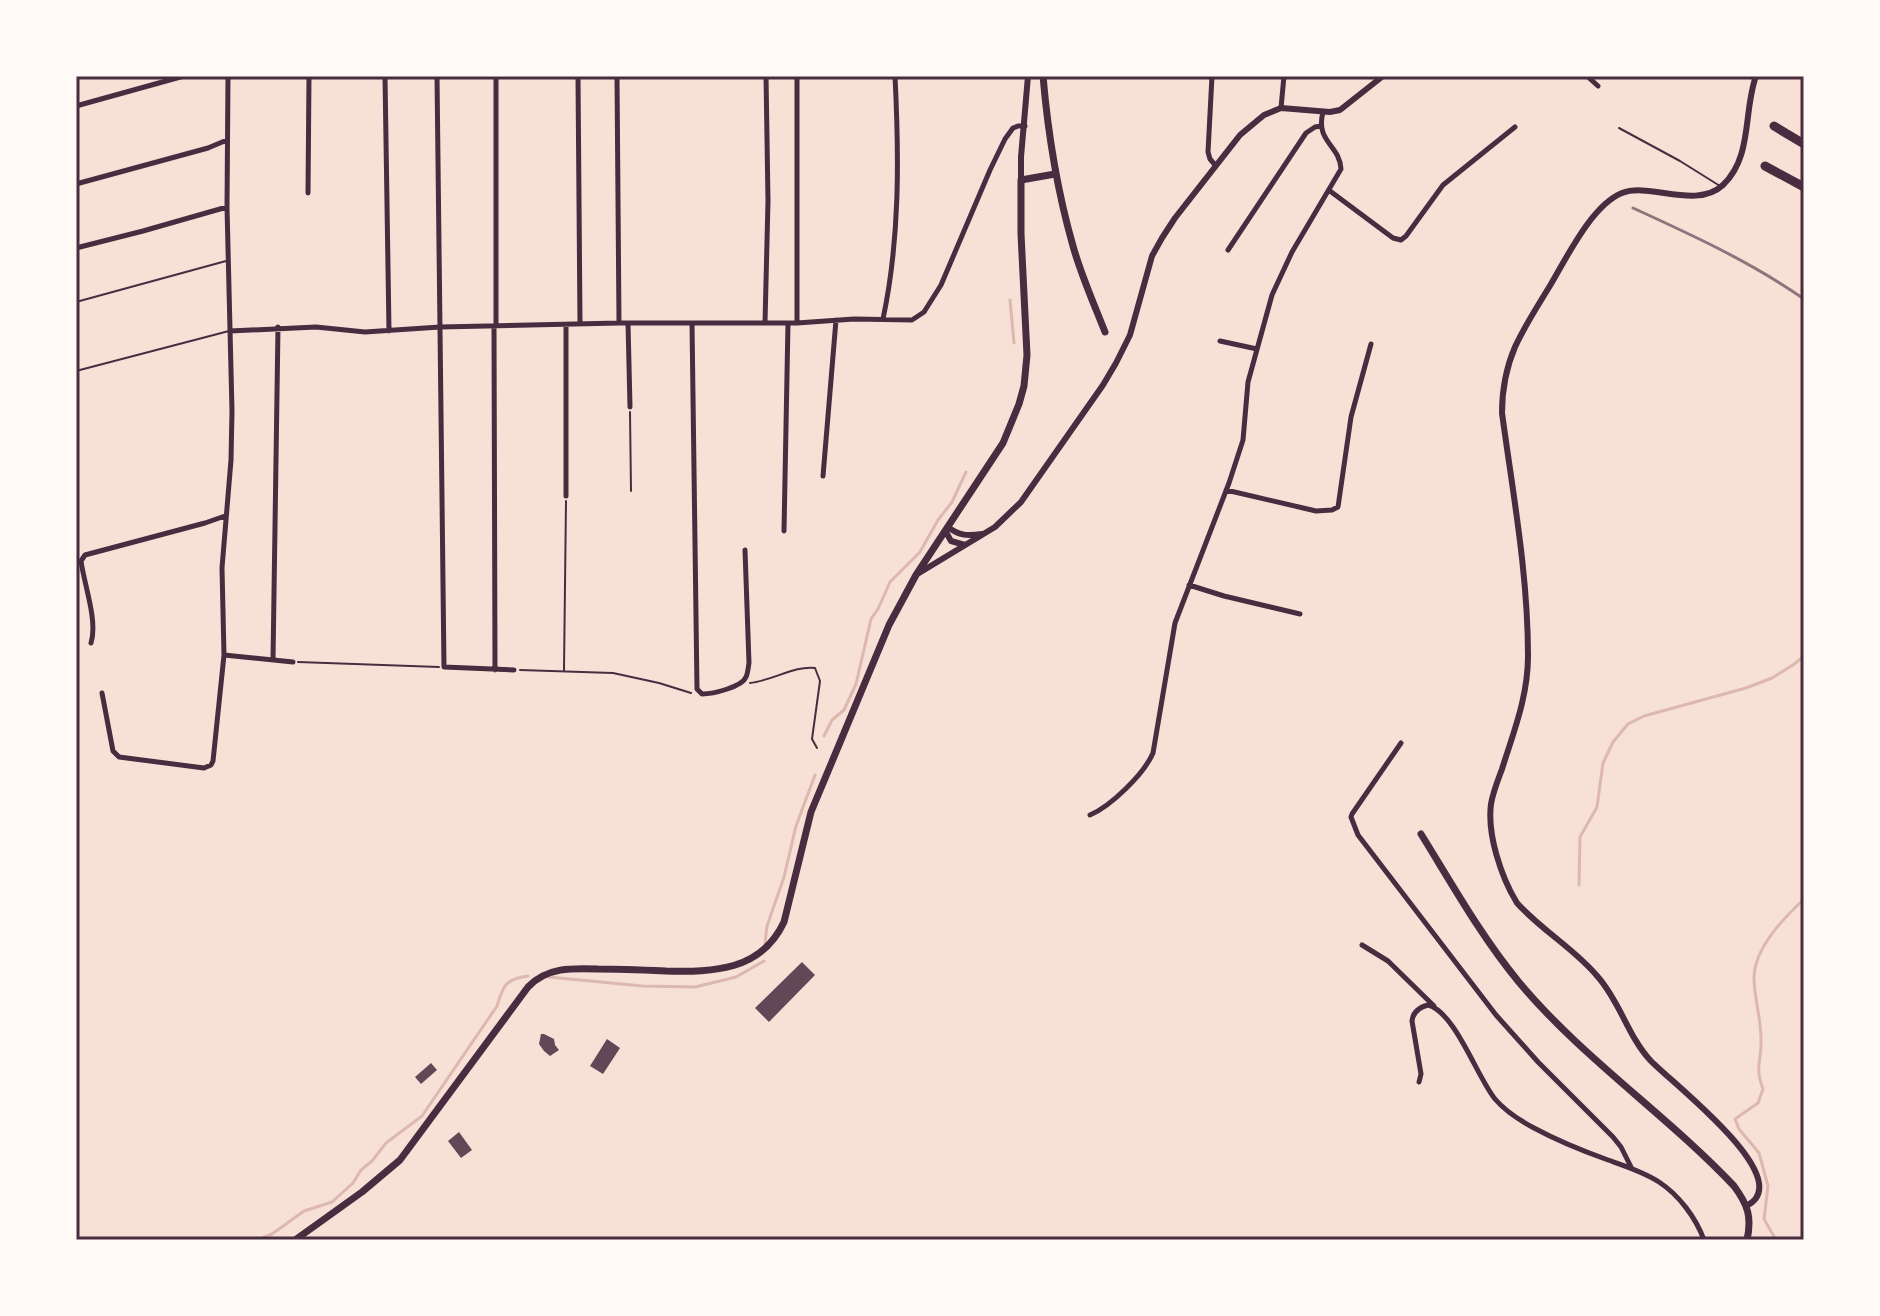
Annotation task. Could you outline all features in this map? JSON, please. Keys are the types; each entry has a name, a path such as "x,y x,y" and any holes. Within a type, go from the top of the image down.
{"highway":[{"path":"1774,126 1804,144"},
{"path":"1765,166 1804,187"}],"main road":[{"path":"1043,76 1055,174 1072,245 1105,332"},
{"path":"295,1240 362,1192 400,1160 536,979 565,969 701,971 726,968 753,957 775,938 784,922 818,793 889,625 916,575 1003,443 1015,416 1024,386 1027,332 1021,180 1055,174"},
{"path":"1421,834 1477,926 1518,982 1589,1055 1723,1174 1741,1195 1751,1221 1747,1240"}],"street":[{"path":"76,106 184,76"},
{"path":"102,693 113,751 119,757 208,768 213,761 224,655 222,568 231,460 228,76"},
{"path":"308,193 309,76"},
{"path":"385,76 389,331"},
{"path":"437,76 444,667 514,670"},
{"path":"495,670 496,76"},
{"path":"578,76 580,324"},
{"path":"617,76 619,323"},
{"path":"765,323 768,201 766,76"},
{"path":"797,76 797,323"},
{"path":"883,319 892,264 899,173 895,76"},
{"path":"1021,180 1028,76"},
{"path":"1212,76 1208,152 1216,166"},
{"path":"1281,108 1284,76"},
{"path":"916,575 985,533 1005,519 1021,502 1103,385 1130,335 1152,256 1162,238 1240,135 1264,115 1281,108 1323,112 1340,110 1383,76"},
{"path":"1587,76 1598,86"},
{"path":"1746,1206 1757,1197 1760,1181 1748,1156 1645,1054 1595,973 1524,911 1511,892 1494,846 1490,823 1491,802 1525,698 1527,678 1528,622 1522,555 1502,413 1505,379 1515,348 1589,222 1614,198 1634,191 1698,195 1721,187 1739,161 1756,76"},
{"path":"1090,815 1115,799 1151,758 1175,623 1244,435 1248,382 1272,295 1284,266 1339,175 1341,165 1321,126 1323,112"},
{"path":"230,331 278,327 365,332 619,323 912,320 924,312 949,270 1000,149 1013,128 1025,126"},
{"path":"1228,250 1306,133 1321,126"},
{"path":"1330,191 1393,238 1401,240 1443,185 1515,127"},
{"path":"76,184 227,140"},
{"path":"76,248 227,207"},
{"path":"823,476 836,320"},
{"path":"628,323 630,407"},
{"path":"692,323 697,689 700,692 709,694 744,681 749,663 745,550"},
{"path":"784,531 788,323"},
{"path":"566,325 566,496"},
{"path":"273,660 278,327"},
{"path":"1220,341 1257,349"},
{"path":"1226,490 1316,511 1338,507 1351,417 1371,344"},
{"path":"91,643 93,635 82,558 91,552 226,515"},
{"path":"947,529 965,535 985,533"},
{"path":"947,529 951,541 965,545"},
{"path":"1189,585 1300,614"},
{"path":"224,655 293,662"},
{"path":"1401,743 1352,814 1358,835 1496,1015 1613,1137 1632,1169"},
{"path":"1362,945 1388,961 1435,1006 1456,1031 1494,1098 1511,1115 1551,1137 1659,1182 1690,1214 1704,1240"},
{"path":"1419,1082 1421,1074 1412,1029 1413,1015 1423,1006 1435,1006"}],"lane":[{"path":"1619,128 1721,187"},
{"path":"76,302 228,261"},
{"path":"76,371 230,331"}],"path":[{"path":"630,407 631,491"},
{"path":"564,671 566,496"},
{"path":"293,662 444,667"},
{"path":"744,681 765,681 806,667 815,668 820,681 812,739 817,748"},
{"path":"514,670 613,673 688,692 700,692"}],"building":[{"path":"802,962 815,975 769,1022 755,1008"},
{"path":"541,1034 554,1039 559,1050 550,1056 544,1051 539,1044"},
{"path":"607,1039 620,1048 603,1074 590,1066"},
{"path":"431,1063 437,1070 421,1084 415,1077"},
{"path":"459,1132 472,1150 461,1158 448,1141"}],"waterway":[{"path":"1010,300 1014,343"},
{"path":"824,736 832,720 844,710 856,684 871,619 890,582 920,552 952,502 966,472"},
{"path":"1579,885 1580,837 1597,807 1603,763 1613,742 1628,724 1644,716 1772,678 1804,656"},
{"path":"765,943 767,926 784,877 796,826 815,775"},
{"path":"1776,1240 1764,1219 1768,1186 1759,1153 1739,1129 1735,1119 1758,1103 1763,1089 1759,1069 1760,1023 1754,985 1759,955 1772,934 1804,899"},
{"path":"549,977 642,986 695,987 736,977 764,961"},
{"path":"257,1240 272,1234 304,1211 332,1202 353,1183 386,1143 422,1116 497,1006 506,985 514,979 528,976"}],"railway":[{"path":"1633,208 1742,261 1804,299"}]}
